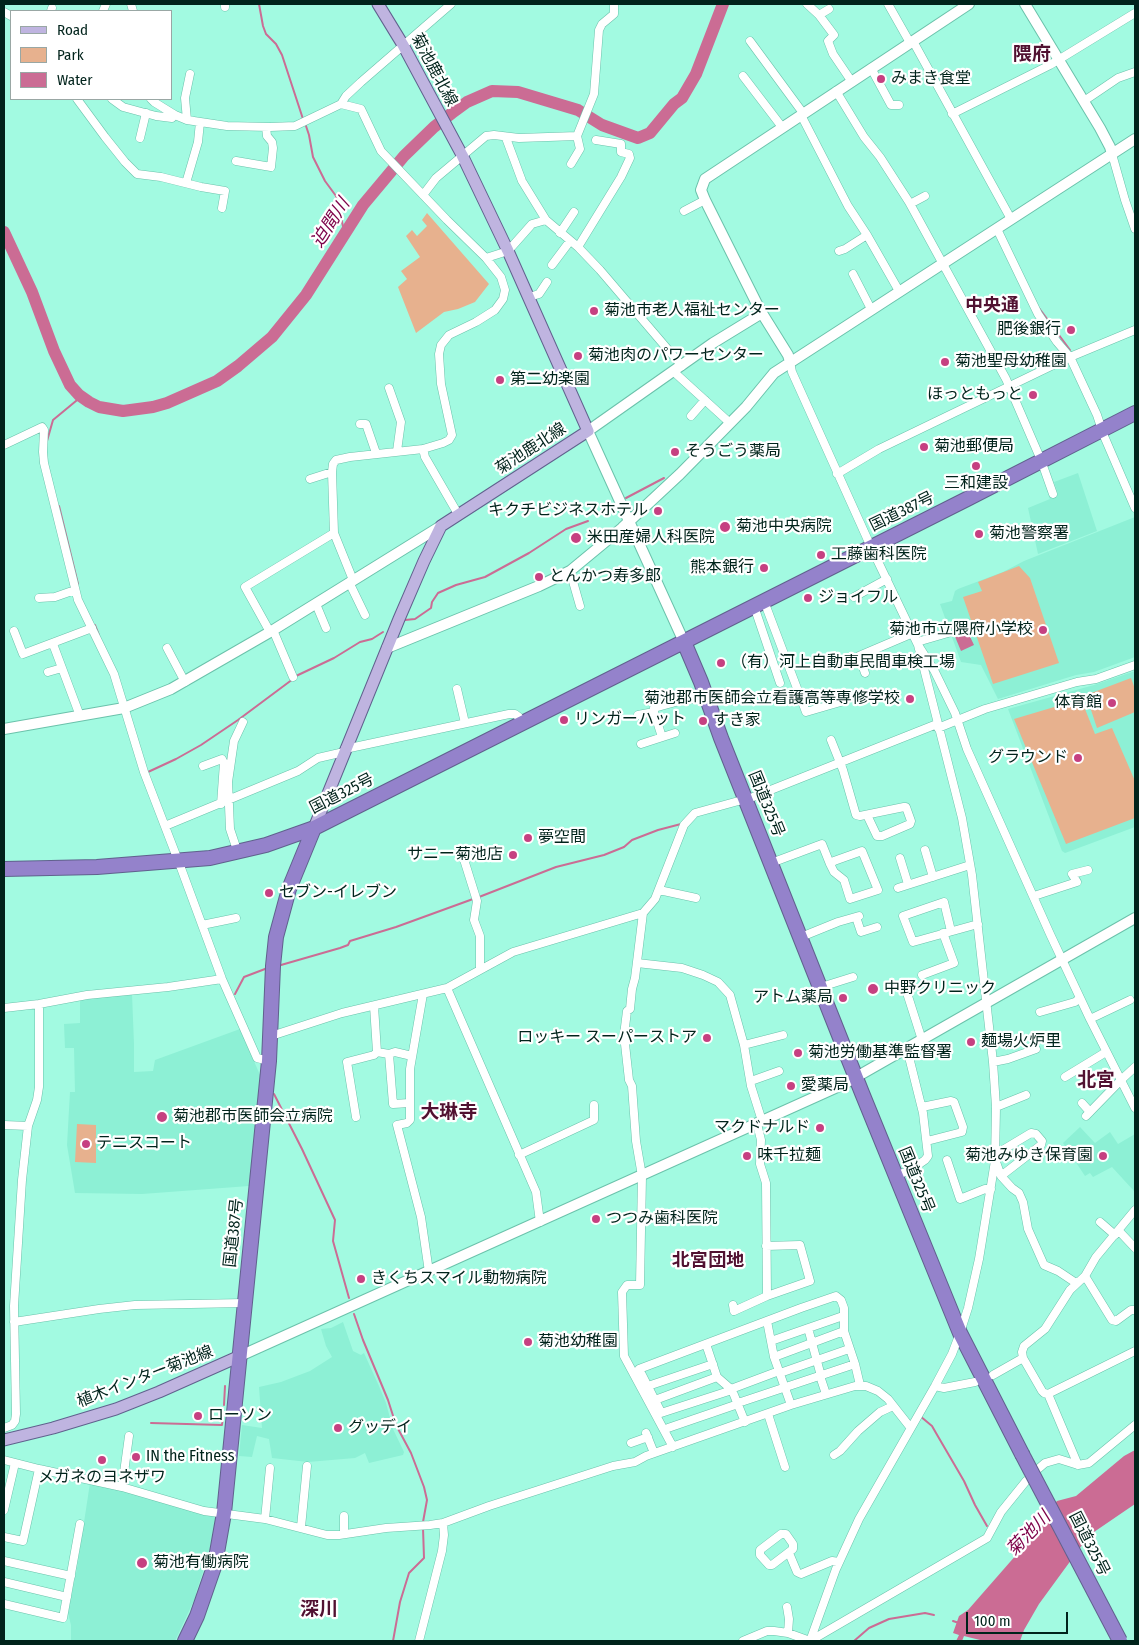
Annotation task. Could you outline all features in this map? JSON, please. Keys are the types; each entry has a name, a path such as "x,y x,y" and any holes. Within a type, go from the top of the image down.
{"highway":[{"name":"国道387号","path":"684,642 1135,413"},
{"name":"国道325号","path":"4,869 54,869 179,862 238,853 266,845 314,828 684,642 702,682 706,698 746,800 960,1334 1120,1641"},
{"name":"国道387号","path":"185,1641 215,1564 224,1513 271,1036 273,966 276,937 290,888 314,828"}],"main road":[{"name":"菊池鹿北線","path":"378,4 403,45 462,155 508,251 588,431 440,526"},
{"path":"314,828 387,648 440,526"},
{"name":"植木インター菊池線","path":"4,1440 53,1428 116,1409 240,1356"}],"street":[{"path":"153,100 175,115 187,120 227,126 295,126 341,104 346,96 450,4"},
{"path":"571,164 580,149 578,134 594,94 599,30 602,24 614,14 614,4"},
{"path":"807,4 834,35 828,41 833,54 852,82"},
{"path":"888,4 911,42 914,43 1011,219"},
{"path":"968,4 705,179 701,190 762,313 788,354 792,372 837,474 918,644 934,670 958,720 967,749 1080,998 1135,1108"},
{"path":"1025,4 1110,147 1135,229"},
{"path":"819,16 829,9"},
{"path":"952,114 1059,60 1135,13"},
{"path":"750,41 802,114 848,206 868,235 898,292"},
{"path":"871,68 891,105 899,105"},
{"path":"1084,101 1118,78 1135,72"},
{"path":"187,120 185,98 190,74"},
{"path":"743,76 782,127"},
{"path":"836,91 864,138 880,157 910,203 1010,386 1054,494"},
{"path":"79,100 105,137 137,174 161,177 225,191 222,208"},
{"path":"113,100 123,107 146,113 172,118 175,115"},
{"path":"341,104 361,109 381,151 486,258 503,281 504,296 495,310 476,322 449,334 441,345 439,354 442,384 452,435 449,440 423,449 362,454 336,460 333,464 334,533 365,614"},
{"path":"140,138 146,113"},
{"path":"186,183 198,142 200,122"},
{"path":"236,161 271,167 273,148 272,142 266,136 266,127"},
{"path":"423,194 436,178 486,136 494,135 506,138 578,134"},
{"path":"506,138 522,181 546,220 578,247 600,270 678,369 705,400 730,423"},
{"path":"387,648 539,586 570,571 592,554 680,474 730,423 774,373 1135,139"},
{"path":"578,247 621,178 630,158 630,154 621,152 621,144 596,140"},
{"path":"910,203 925,196"},
{"path":"684,211 705,200"},
{"path":"560,233 574,212"},
{"path":"486,258 508,251 532,224 546,220"},
{"path":"997,229 1038,314 1070,357 1135,508"},
{"path":"839,251 845,250 868,235"},
{"path":"552,266 570,241"},
{"path":"853,274 871,309"},
{"path":"529,297 539,294 547,282"},
{"path":"684,642 588,431 713,344 762,313"},
{"path":"837,474 879,449 1070,357 1135,330"},
{"path":"389,388 401,422 397,452"},
{"path":"691,416 705,400"},
{"path":"360,424 366,424 376,453"},
{"path":"4,445 42,428 44,430 44,463 78,600 114,674 144,772 222,979 257,1058 268,1061"},
{"path":"423,449 458,514"},
{"path":"310,479 332,472"},
{"path":"5,728 124,708 185,682 316,604 440,526"},
{"path":"292,677 271,631 245,587 334,533"},
{"path":"570,571 580,606"},
{"path":"854,597 887,579"},
{"path":"39,598 55,597 75,590"},
{"path":"316,604 326,628"},
{"path":"759,604 780,683"},
{"path":"759,604 806,712 844,701"},
{"path":"14,632 23,654 92,628"},
{"path":"865,673 859,656 913,633"},
{"path":"918,644 948,633"},
{"path":"53,644 80,716"},
{"path":"810,1641 839,1562 859,1519 935,1386 960,1334 979,1259 996,1152 993,1062 970,865 962,818 918,644"},
{"path":"167,648 185,682"},
{"path":"271,1036 342,1013 446,988 513,952 643,913 656,899 678,838 684,825 695,813 746,800 985,709 1077,682 1096,679 1135,665"},
{"path":"48,672 62,668"},
{"path":"457,689 465,722"},
{"path":"662,737 654,712 656,706 683,700 706,698"},
{"path":"638,715 654,712"},
{"path":"165,826 298,771 318,758 345,750 465,722 509,714 519,716 522,722"},
{"path":"224,802 234,741 242,722"},
{"path":"641,744 675,733"},
{"path":"831,740 856,815 867,815 906,807 911,821 910,824 882,836 877,836 867,815"},
{"path":"203,766 222,759 224,763 224,802 238,853"},
{"path":"771,863 822,844 830,864 834,872 844,880 850,899 878,890 862,852 830,864"},
{"path":"461,850 477,900 474,920 480,936 480,969"},
{"path":"925,850 933,876"},
{"path":"900,858 908,884"},
{"path":"898,888 970,865"},
{"path":"1034,896 1077,882 1072,874 1088,870"},
{"path":"659,890 696,898"},
{"path":"922,975 954,964 947,932 944,902 903,916 913,942 947,932 970,928 978,924"},
{"path":"643,913 637,963 624,1035 629,1080 632,1086 636,1141 642,1176 640,1285 627,1285 622,1292 624,1356 675,1446"},
{"path":"801,936 858,917 861,932 877,927"},
{"path":"202,924 236,918"},
{"path":"240,1356 642,1176 856,1077 1135,918"},
{"path":"637,963 682,968 718,982 730,995 744,1045 759,1122 761,1140 760,1164 766,1183 767,1296"},
{"path":"820,987 853,977"},
{"path":"4,1008 87,995 168,987 222,979"},
{"path":"446,988 536,1192 540,1222"},
{"path":"907,993 922,1040"},
{"path":"423,994 410,1069 410,1120 397,1125 421,1217 429,1272"},
{"path":"1040,1012 1075,1002 1080,998"},
{"path":"1090,1018 1130,1000"},
{"path":"4,1428 12,1425 16,1414 14,1306 28,1126 39,1087 39,1004"},
{"path":"374,1006 377,1052"},
{"path":"744,1045 783,1035"},
{"path":"993,1062 1036,1049"},
{"path":"896,1175 909,1171 928,1156 922,1107 909,1057 904,1050"},
{"path":"356,1117 347,1062 374,1055 377,1052 390,1054 395,1052 412,1056"},
{"path":"1065,1077 1106,1052"},
{"path":"390,1054 392,1104 410,1103"},
{"path":"1082,1102 1088,1114 1135,1067"},
{"path":"751,1081 779,1071"},
{"path":"996,1107 1026,1095"},
{"path":"922,1107 954,1102 963,1127 962,1132 927,1141"},
{"path":"519,1155 594,1120 594,1105"},
{"path":"4,1125 28,1126"},
{"path":"996,1152 1032,1133 1036,1134 1042,1142 1041,1145 1001,1176"},
{"path":"947,1160 960,1198 985,1189 991,1190"},
{"path":"995,1161 1001,1176 1019,1193 1023,1202 1028,1229 1044,1265 1058,1271 1076,1284"},
{"path":"1078,1465 1048,1394 1042,1391 1023,1358 1022,1352 1024,1346 1045,1328 1076,1284 1085,1276 1096,1257 1134,1214"},
{"path":"1100,1222 1135,1248"},
{"path":"735,1310 767,1296 810,1281 800,1245 766,1246"},
{"path":"1085,1276 1112,1320 1116,1321 1131,1310 1135,1310"},
{"path":"675,1446 639,1369 836,1296 841,1300 844,1308 844,1331 860,1385"},
{"path":"14,1322 135,1305 245,1303"},
{"path":"771,1341 843,1316"},
{"path":"767,1321 774,1357 791,1405"},
{"path":"808,1328 826,1394"},
{"path":"774,1357 844,1331"},
{"path":"706,1344 717,1377 731,1389 745,1422"},
{"path":"661,1413 849,1349"},
{"path":"1048,1394 1135,1351"},
{"path":"993,1375 1023,1358"},
{"path":"648,1386 713,1364"},
{"path":"668,1428 855,1364"},
{"path":"655,1400 717,1377"},
{"path":"935,1386 944,1388 975,1382"},
{"path":"4,1460 122,1487 204,1511 265,1518 327,1535 443,1523 606,1468 636,1462 654,1453 791,1405 860,1385 878,1391 888,1399 910,1427"},
{"path":"834,1455 880,1412 893,1406"},
{"path":"768,1414 785,1467"},
{"path":"1038,1469 1045,1463 1059,1459 1078,1465 1089,1463 1135,1425"},
{"path":"631,1443 647,1435 654,1453"},
{"path":"122,1487 129,1436"},
{"path":"4,1510 15,1463"},
{"path":"301,1527 307,1466"},
{"path":"265,1518 270,1468"},
{"path":"4,1537 23,1541 39,1469"},
{"path":"810,1641 986,1538 1001,1512 1026,1481"},
{"path":"344,1516 344,1534"},
{"path":"419,1641 442,1551 443,1523"},
{"path":"4,1604 63,1618 80,1524"},
{"path":"781,1534 786,1534 793,1544 793,1549 789,1553 772,1566 760,1555 760,1550 781,1534"},
{"path":"789,1553 797,1572 801,1574 832,1561 839,1562"},
{"path":"4,1562 71,1576"},
{"path":"4,1582 67,1597"},
{"path":"787,1607 789,1619 788,1633"},
{"path":"743,1641 767,1631 788,1633 810,1641"}],"shaded area":[{"path":"1078,473 1097,531 1038,554 1028,508 1058,494 1054,482"},
{"name":"菊池市立隈府小学校","path":"1135,517 1135,657 1094,672 1076,675 998,699 981,665 961,662 940,604 952,601 955,591 958,589"},
{"name":"グラウンド","path":"1135,671 1135,827 1065,853 1062,851 1008,709 1094,685"},
{"name":"菊池郡市医師会立病院","path":"132,994 134,1072 153,1071 155,1060 240,1029 260,1075 249,1186 142,1194 75,1193 67,1145 70,1092 75,1092 74,1048 65,1048 64,1024 80,1023 80,1000"},
{"name":"菊池みゆき保育園","path":"1080,1127 1095,1143 1110,1132 1118,1144 1135,1134 1134,1191 1112,1167 1093,1177 1090,1173 1085,1176 1063,1143"},
{"path":"343,1322 353,1351 361,1355 364,1353 379,1386 393,1429 404,1452 403,1455 369,1463 365,1453 355,1458 308,1462 272,1458 269,1439 257,1436 252,1457 239,1456 242,1425 262,1428 259,1387 281,1382 310,1371 332,1357 326,1346 321,1329 331,1328"},
{"name":"菊池有働病院","path":"90,1483 216,1517 210,1551 197,1594 175,1641 71,1641 71,1625 68,1613"}],"green space":[{"path":"427,213 489,284 475,302 444,312 416,333 398,287 407,279 401,271 420,257 406,236 412,230 417,236 427,226 422,220"},
{"path":"1019,566 1030,578 1059,663 993,684 963,597 982,591 978,582"},
{"name":"体育館","path":"1131,678 1135,689 1135,712 1097,728 1086,695"},
{"name":"グラウンド","path":"1081,699 1095,734 1112,728 1135,781 1135,818 1066,844 1014,719"},
{"name":"テニスコート","path":"77,1124 96,1125 96,1163 75,1162"}],"water":[{"path":"963,622 974,645 961,651 951,627"},
{"path":"1135,1450 1135,1504 1094,1532 1085,1541 1039,1604 1020,1641 984,1641 964,1636 962,1641 956,1641 959,1635 953,1633 959,1616 968,1610 1024,1546 1036,1523 1057,1501 1076,1496 1124,1456"}],"waterway":[{"path":"259,4 266,34 276,44 282,55 303,119"},
{"name":"迫間川","path":"4,232 32,292 54,351 70,385 79,395 99,407 123,411 167,403 217,381 272,337 306,295 363,205 404,156 434,127 467,102 492,91 518,92 578,110 602,125 638,138 650,133 674,104 682,98 696,74 723,4"},
{"path":"305,123 313,157 325,181 336,196 345,235"},
{"path":"1039,308 1070,350"},
{"path":"47,441 53,420 82,396"},
{"path":"626,498 664,478"},
{"path":"59,506 78,584"},
{"path":"405,620 415,619 431,608 432,602 438,593 456,585 485,577 529,553 566,529 588,521"},
{"path":"95,625 99,635"},
{"path":"296,676 383,632"},
{"path":"148,772 201,745 293,679"},
{"path":"479,897 556,867 604,855 624,847 632,840 681,824"},
{"path":"281,965 340,948 348,945 350,941 396,927 473,899"},
{"path":"235,994 244,977 265,969"},
{"path":"274,1094 335,1220 333,1241 349,1298"},
{"path":"354,1314 396,1425 411,1453 424,1487 427,1500 423,1522"},
{"path":"224,1405 225,1386"},
{"path":"151,1423 222,1425 223,1414"},
{"path":"920,1416 932,1426 964,1481 987,1526"},
{"path":"393,1641 400,1602 409,1573 424,1558 423,1528"},
{"path":"854,1641 869,1628 889,1619 925,1613 934,1615"},
{"path":"953,1621 959,1623"}],"place":[{"name":"みまき食堂","path":"881,79"},
{"name":"菊池市老人福祉センター","path":"594,311"},
{"name":"肥後銀行","path":"1071,330"},
{"name":"菊池肉のパワーセンター","path":"578,356"},
{"name":"菊池聖母幼稚園","path":"945,362"},
{"name":"第二幼楽園","path":"500,380"},
{"name":"ほっともっと","path":"1033,395"},
{"name":"菊池郵便局","path":"924,447"},
{"name":"そうごう薬局","path":"675,452"},
{"name":"三和建設","path":"976,466"},
{"name":"キクチビジネスホテル","path":"658,511"},
{"name":"菊池中央病院","path":"725,527"},
{"name":"菊池警察署","path":"979,534"},
{"name":"米田産婦人科医院","path":"576,538"},
{"name":"工藤歯科医院","path":"821,555"},
{"name":"熊本銀行","path":"764,568"},
{"name":"とんかつ寿多郎","path":"539,577"},
{"name":"ジョイフル","path":"808,598"},
{"name":"菊池市立隈府小学校","path":"1043,630"},
{"name":"（有）河上自動車民間車検工場","path":"721,663"},
{"name":"菊池郡市医師会立看護高等専修学校","path":"910,699"},
{"name":"体育館","path":"1112,703"},
{"name":"リンガーハット","path":"564,720"},
{"name":"すき家","path":"703,721"},
{"name":"グラウンド","path":"1078,758"},
{"name":"夢空間","path":"528,838"},
{"name":"サニー菊池店","path":"513,855"},
{"name":"セブン-イレブン","path":"269,893"},
{"name":"中野クリニック","path":"873,989"},
{"name":"アトム薬局","path":"843,998"},
{"name":"ロッキー スーパーストア","path":"707,1038"},
{"name":"麺場火炉里","path":"971,1042"},
{"name":"菊池労働基準監督署","path":"798,1053"},
{"name":"愛薬局","path":"791,1086"},
{"name":"菊池郡市医師会立病院","path":"162,1117"},
{"name":"マクドナルド","path":"820,1128"},
{"name":"テニスコート","path":"86,1144"},
{"name":"味千拉麺","path":"747,1156"},
{"name":"菊池みゆき保育園","path":"1103,1156"},
{"name":"つつみ歯科医院","path":"596,1219"},
{"name":"きくちスマイル動物病院","path":"361,1279"},
{"name":"菊池幼稚園","path":"528,1342"},
{"name":"ローソン","path":"198,1416"},
{"name":"グッデイ","path":"338,1428"},
{"name":"IN the Fitness","path":"136,1457"},
{"name":"メガネのヨネザワ","path":"102,1460"},
{"name":"菊池有働病院","path":"142,1563"}],"district":[{"name":"隈府","path":"1032,55"},
{"name":"中央通","path":"992,306"},
{"name":"北宮","path":"1096,1081"},
{"name":"大琳寺","path":"449,1113"},
{"name":"北宮団地","path":"708,1261"},
{"name":"深川","path":"319,1610"}],"water label":[{"name":"菊池川","path":"1029,1534"}]}
